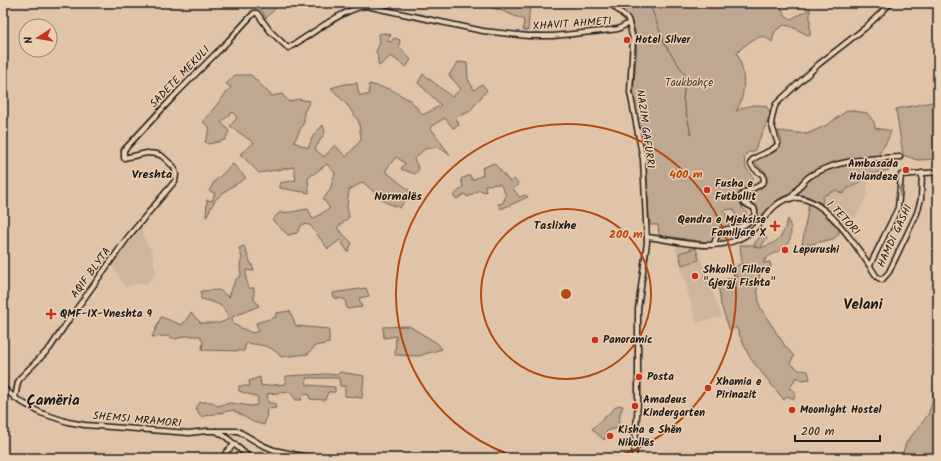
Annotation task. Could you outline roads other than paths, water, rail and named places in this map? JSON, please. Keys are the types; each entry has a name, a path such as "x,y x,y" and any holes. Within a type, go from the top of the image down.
{"street":[{"path":"610,3 629,21"},
{"path":"714,244 719,231 743,227 750,221 755,213 754,208 744,202 741,196 745,192 761,185 764,181 763,175 752,167 751,160 754,157 771,151 776,148 778,144 778,140 771,123 776,104 819,64 865,28 890,3"},
{"name":"XHAVIT AHMETI","path":"256,12 270,31 288,48 306,39 321,27 352,10 358,7 366,6 483,31 528,36 553,36 618,29 629,21"},
{"name":"SADETE MEKULI","path":"175,181 176,175 174,167 162,156 148,153 124,158 126,148 256,12"},
{"name":"NAZIM GAFURRI","path":"629,21 634,42 630,92 642,159 647,237 646,256 638,309 638,402 634,458"},
{"path":"647,237 698,244 714,244 732,241 750,233 775,206 790,200 810,176 847,161 900,157"},
{"path":"870,265 898,208 900,176 903,174 938,172"},
{"name":"HAMDI GASHI","path":"882,280 889,272 917,213 921,199 922,173"},
{"name":"AQIF BLYTA","path":"15,398 18,382 21,377 50,348 124,242 175,181"},
{"name":"1 TETORI","path":"790,200 807,200 821,207 852,241 877,277 882,280"},
{"name":"SHEMSI MRAMORI","path":"3,388 15,398 45,414 80,424 189,433 206,431 238,431 274,450 323,458"},
{"path":"215,431 226,437 250,458"},
{"path":"225,458 226,452 234,444"}],"waterway":[{"path":"646,3 652,10 665,45 684,73 685,82 683,99 691,134"}],"place":[{"name":"Hotel Silver","path":"627,40"},
{"name":"Ambasada Holandeze","path":"906,170"},
{"name":"Fusha e Futbollit","path":"707,190"},
{"name":"Qendra e Mjeksise Familjare X","path":"775,226"},
{"name":"Lepurushi","path":"785,250"},
{"name":"Shkolla Fillore \"Gjergj Fishta\"","path":"695,276"},
{"name":"QMF-IX-Vneshta 9","path":"51,314"},
{"name":"Panoramic","path":"595,340"},
{"name":"Posta","path":"639,377"},
{"name":"Xhamia e Pirinazit","path":"708,388"},
{"name":"Amadeus Kindergarten","path":"635,406"},
{"name":"Moonlıght Hostel","path":"792,410"},
{"name":"Kisha e Shën Nikollës","path":"610,436"}],"district":[{"name":"Vreshta","path":"152,174"},
{"name":"Normalës","path":"398,196"},
{"name":"Taslixhe","path":"555,225"},
{"name":"Velani","path":"863,305"},
{"name":"Çamëria","path":"53,401"}],"park label":[{"name":"Taukbahçe","path":"689,83"}]}
